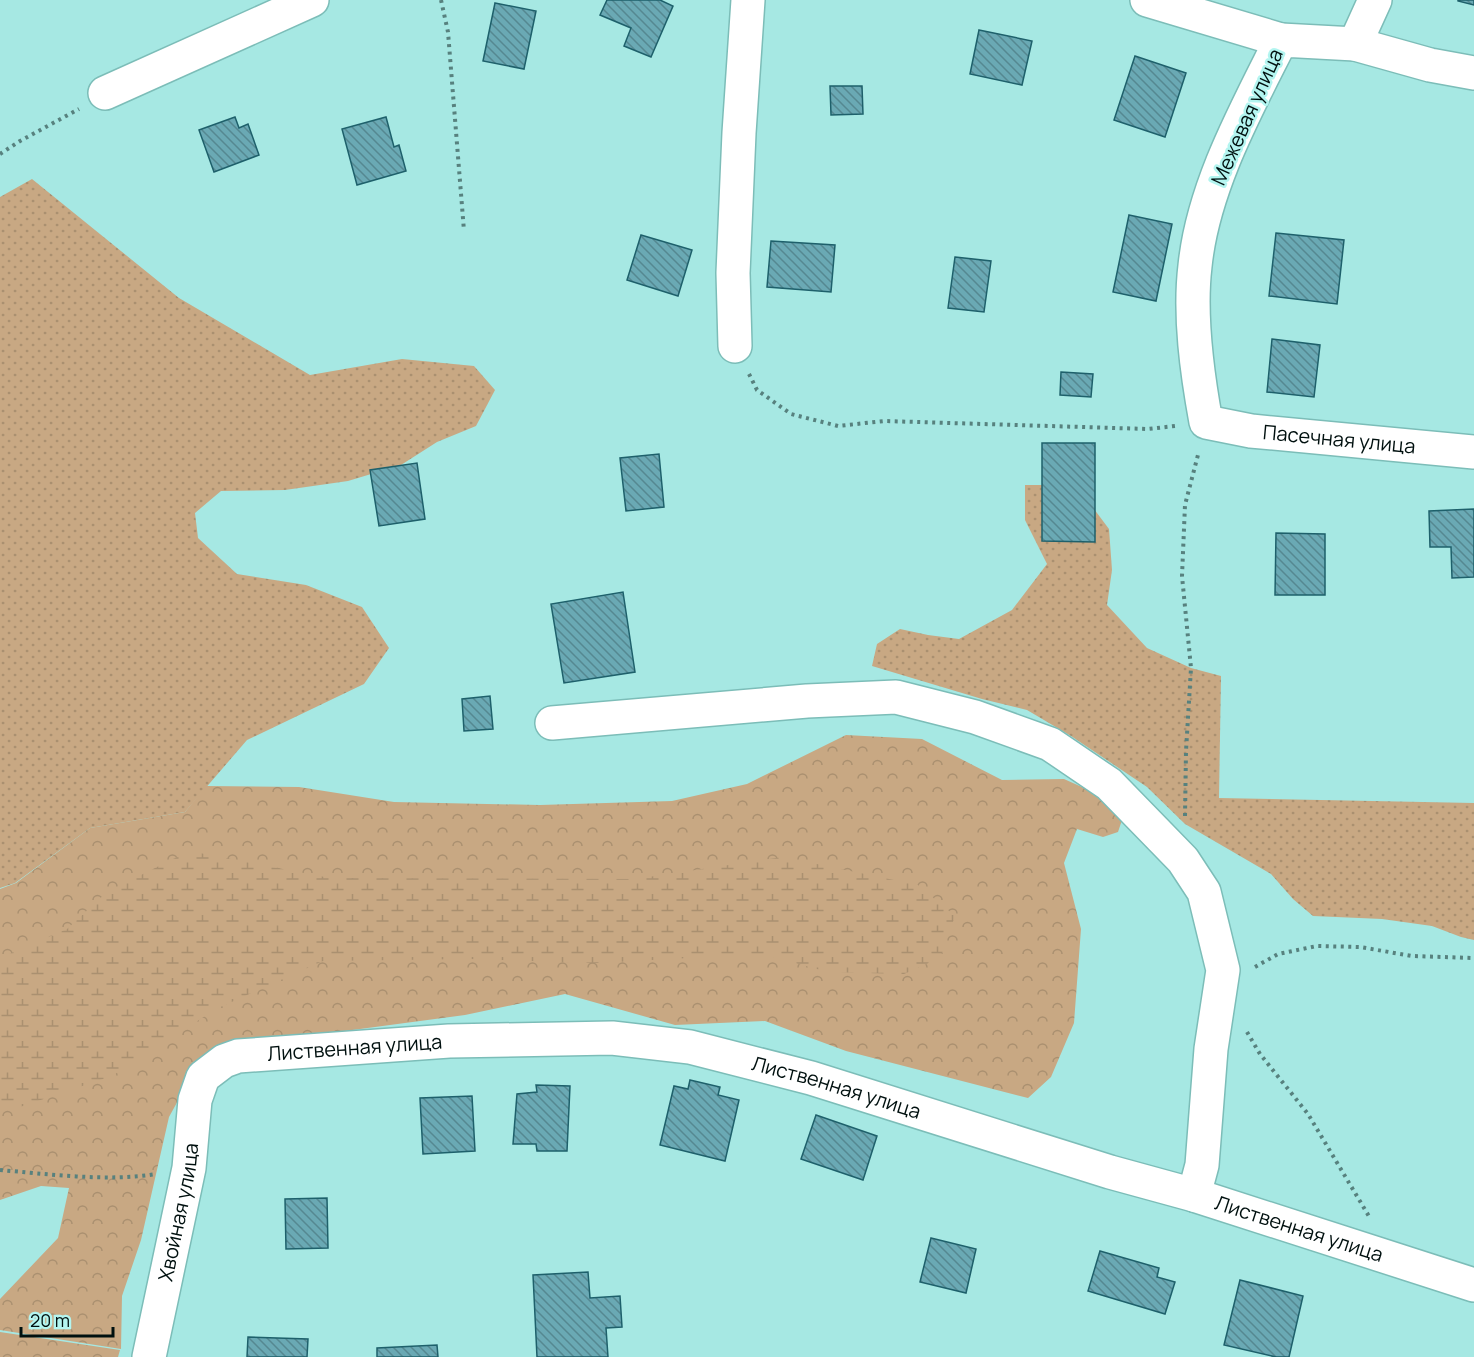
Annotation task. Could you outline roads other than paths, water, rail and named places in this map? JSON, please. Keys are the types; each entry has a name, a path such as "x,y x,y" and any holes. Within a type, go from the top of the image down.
{"street":[{"path":"105,93 312,0"},
{"path":"735,346 733,262 738,133 748,0"},
{"path":"1147,0 1281,40"},
{"path":"1355,44 1375,0"},
{"name":"Межевая улица","path":"1206,422 1200,391 1194,310 1195,266 1202,228 1230,144 1281,40 1355,44 1430,65 1474,73"},
{"name":"Пасечная улица","path":"1206,422 1251,431 1474,452"},
{"path":"552,723 807,701 896,697 975,717 1050,744 1109,784 1183,860 1204,892 1223,970 1211,1049 1202,1165 1194,1195"},
{"name":"Лиственная улица","path":"195,1100 203,1077 224,1061 238,1056 449,1041 612,1038 690,1047 811,1078 1110,1172 1194,1195 1474,1286"},
{"name":"Хвойная улица","path":"149,1357 189,1168 195,1100"}]}
